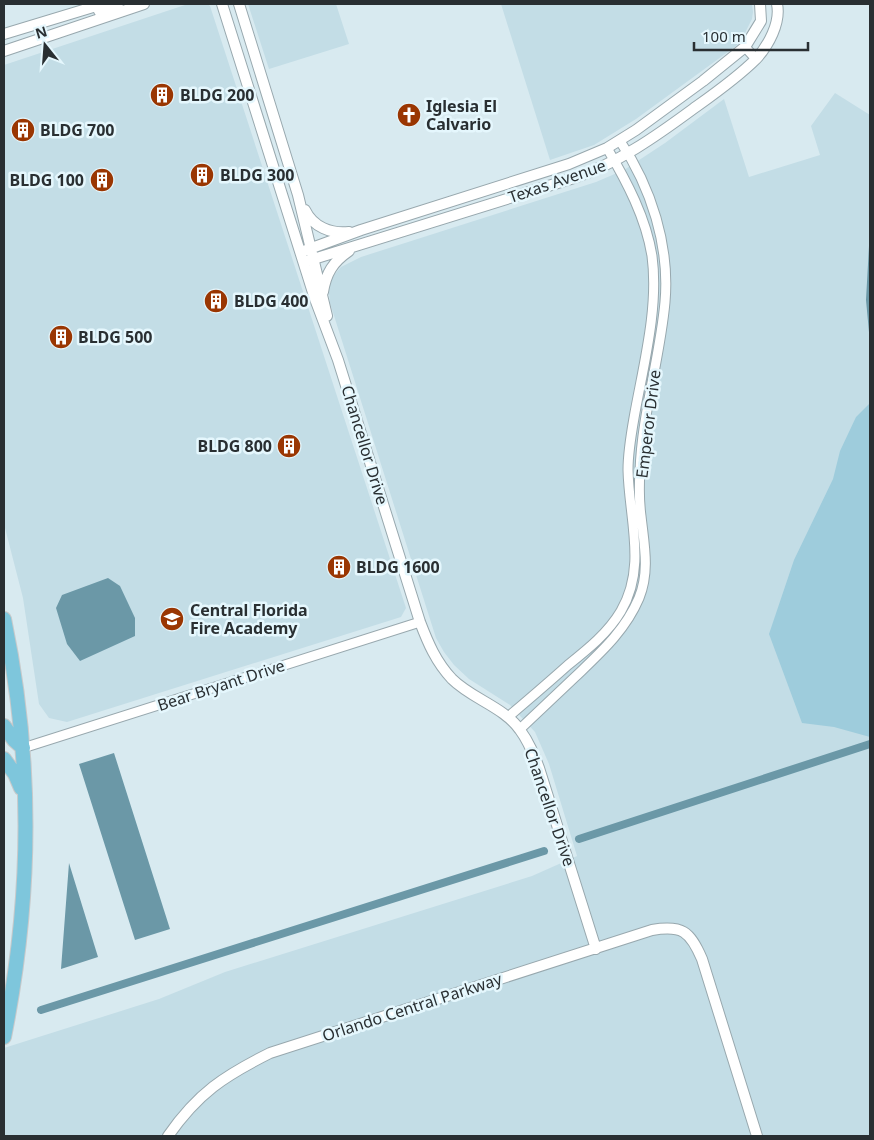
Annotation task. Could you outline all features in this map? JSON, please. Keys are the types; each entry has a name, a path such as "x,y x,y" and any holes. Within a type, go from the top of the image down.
{"highway":[{"path":"4,619 14,674 22,748 26,855 23,907 16,970 4,1036"},
{"path":"4,726 22,748"},
{"path":"4,759 15,774 25,798"}],"street":[{"path":"4,34 104,4"},
{"path":"36,40 42,30 50,26 118,4"},
{"path":"4,51 144,4"},
{"name":"Chancellor Drive","path":"222,4 322,296 338,360"},
{"name":"Chancellor Drive","path":"239,4 298,195 315,299 338,360 430,649 440,665 454,680 508,717 520,729 530,746 539,768 596,949"},
{"name":"Texas Avenue","path":"308,255 361,230 569,164 607,148 703,81 745,47 760,21 760,4"},
{"name":"Texas Avenue","path":"308,255 358,245 574,178 629,154 715,94 756,59 772,35 777,20 777,4"},
{"path":"745,47 756,59"},
{"path":"703,81 715,94"},
{"name":"Emperor Drive","path":"520,729 617,636 630,616 639,597 645,577 646,560 641,514 640,469 646,418 665,300 665,266 655,215 646,190 629,154 620,140"},
{"name":"Emperor Drive","path":"508,717 607,631 622,610 631,586 635,568 628,453 648,334 654,278 652,255 645,226 632,195 607,148"},
{"path":"569,164 574,178"},
{"path":"298,195 308,216 327,231 361,230"},
{"path":"322,296 325,280 331,266 358,245"},
{"name":"Bear Bryant Drive","path":"22,748 420,622"},
{"name":"Orlando Central Parkway","path":"168,1136 183,1116 208,1090 236,1069 270,1053 423,1002 652,930 669,927 682,931 694,941 702,959 756,1136"}],"shaded area":[{"path":"188,4 208,4 210,6 406,608 401,617 67,722 49,718 39,704 23,598 4,524 4,65"},
{"path":"248,4 336,4 349,44 269,69"},
{"path":"501,4 752,4 753,12 752,19 743,37 736,46 636,119 594,145 550,160"},
{"path":"835,93 870,115 870,1136 4,1136 4,1048 159,999 225,972 532,876 577,856 549,764 535,732 510,705 469,679 454,665 436,638 330,303 330,283 334,275 341,267 361,257 596,182 624,170 665,143 724,99 749,177 820,155 811,126"},
{"path":"870,228 870,343 866,300"},
{"path":"870,403 870,737 834,727 802,723 769,634 794,560 833,479 840,451 856,417"},
{"path":"108,578 120,586 135,618 135,636 80,661 67,644 56,608 62,595"},
{"path":"114,753 170,929 135,940 79,764"},
{"path":"69,863 98,957 61,969"}],"waterway":[{"path":"579,839 870,744"},
{"path":"41,1010 544,851"}],"place":[{"name":"BLDG 200","path":"162,95"},
{"name":"Iglesia El Calvario","path":"409,115"},
{"name":"BLDG 700","path":"23,130"},
{"name":"BLDG 300","path":"202,175"},
{"name":"BLDG 100","path":"102,180"},
{"name":"BLDG 400","path":"216,301"},
{"name":"BLDG 500","path":"61,337"},
{"name":"BLDG 800","path":"289,446"},
{"name":"BLDG 1600","path":"339,567"},
{"name":"Central Florida Fire Academy","path":"172,619"}]}
